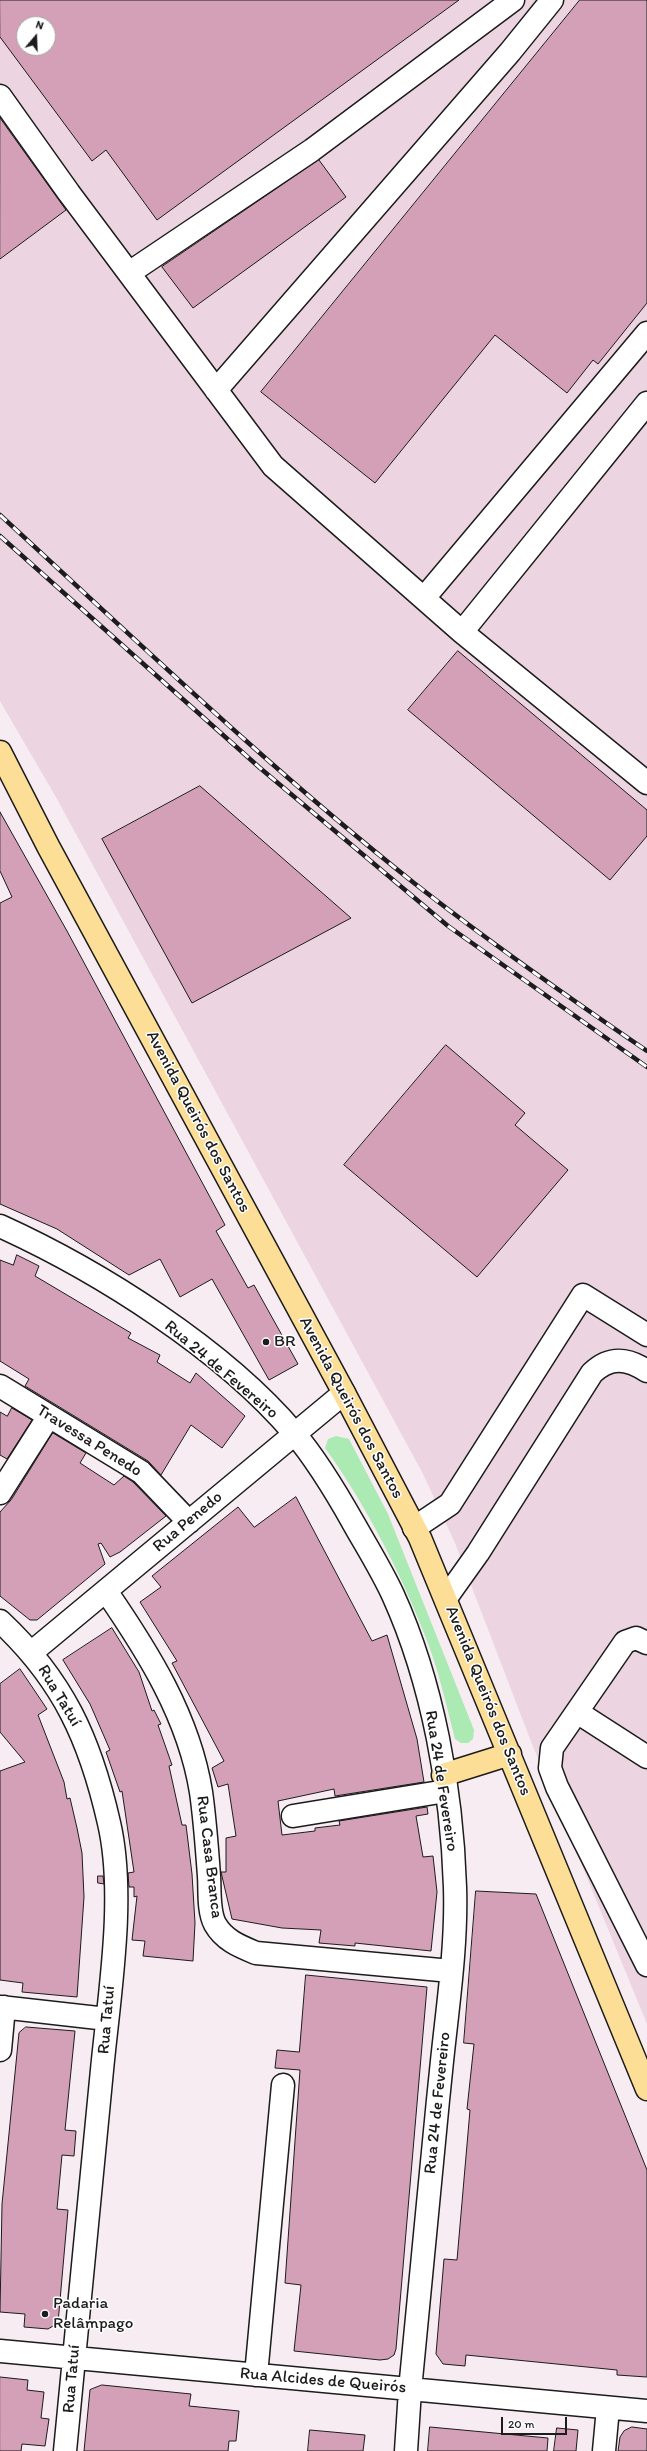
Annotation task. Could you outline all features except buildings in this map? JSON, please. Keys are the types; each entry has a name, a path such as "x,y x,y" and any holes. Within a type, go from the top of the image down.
{"main road":[{"name":"Avenida Queirós dos Santos","path":"0,752 48,846 344,1393 414,1528 446,1598 647,2089"},
{"path":"444,1783 510,1754"}],"street":[{"path":"129,273 312,150 513,0"},
{"path":"216,390 505,58 552,0"},
{"path":"0,96 69,194 273,466 462,632 647,783"},
{"path":"424,598 647,333"},
{"path":"462,632 647,403"},
{"name":"Rua 24 de Fevereiro","path":"0,1226 42,1245 90,1272 155,1315 229,1371 266,1404 295,1434 323,1472 393,1595 407,1630 428,1698 439,1746 455,1891 451,1971 410,2390 406,2451"},
{"path":"414,1528 450,1504 583,1295 647,1334"},
{"path":"446,1598 478,1553 592,1373 602,1364 616,1360 637,1365 647,1372"},
{"name":"Travessa Penedo","path":"0,1386 141,1472 189,1522"},
{"name":"Rua Penedo","path":"32,1652 344,1393"},
{"path":"0,1493 49,1416"},
{"name":"Rua Casa Branca","path":"106,1591 156,1668 185,1735 200,1790 206,1826 211,1906 215,1923 227,1939 256,1953 451,1971"},
{"name":"Rua Tatuí","path":"0,1620 32,1652 59,1688 79,1726 110,1824 116,1887 107,2018 65,2451"},
{"path":"647,1643 636,1638 625,1642 552,1748 550,1768 557,1787 647,1965"},
{"path":"577,1712 647,1757"},
{"path":"292,1816 444,1783"},
{"path":"0,2050 2,2007 107,2018"},
{"path":"256,2375 283,2085"},
{"name":"Rua Alcides de Queirós","path":"0,2350 410,2390 647,2411"},
{"path":"604,2451 608,2408"}],"shaded area":[{"path":"0,0 647,0 647,2024 530,1739 455,1543 423,1474 57,799 0,701"}],"green space":[{"path":"336,1436 349,1439 388,1514 474,1730 473,1739 468,1743 461,1743 455,1739 433,1657 396,1569 370,1518 341,1470 325,1448 328,1439"}],"railway":[{"path":"0,515 255,749 360,839 471,927 558,990 647,1051"},
{"path":"0,536 260,768 448,926 647,1067"}],"place":[{"name":"BR","path":"266,1342"},
{"name":"Padaria Relâmpago","path":"45,2314"}]}
